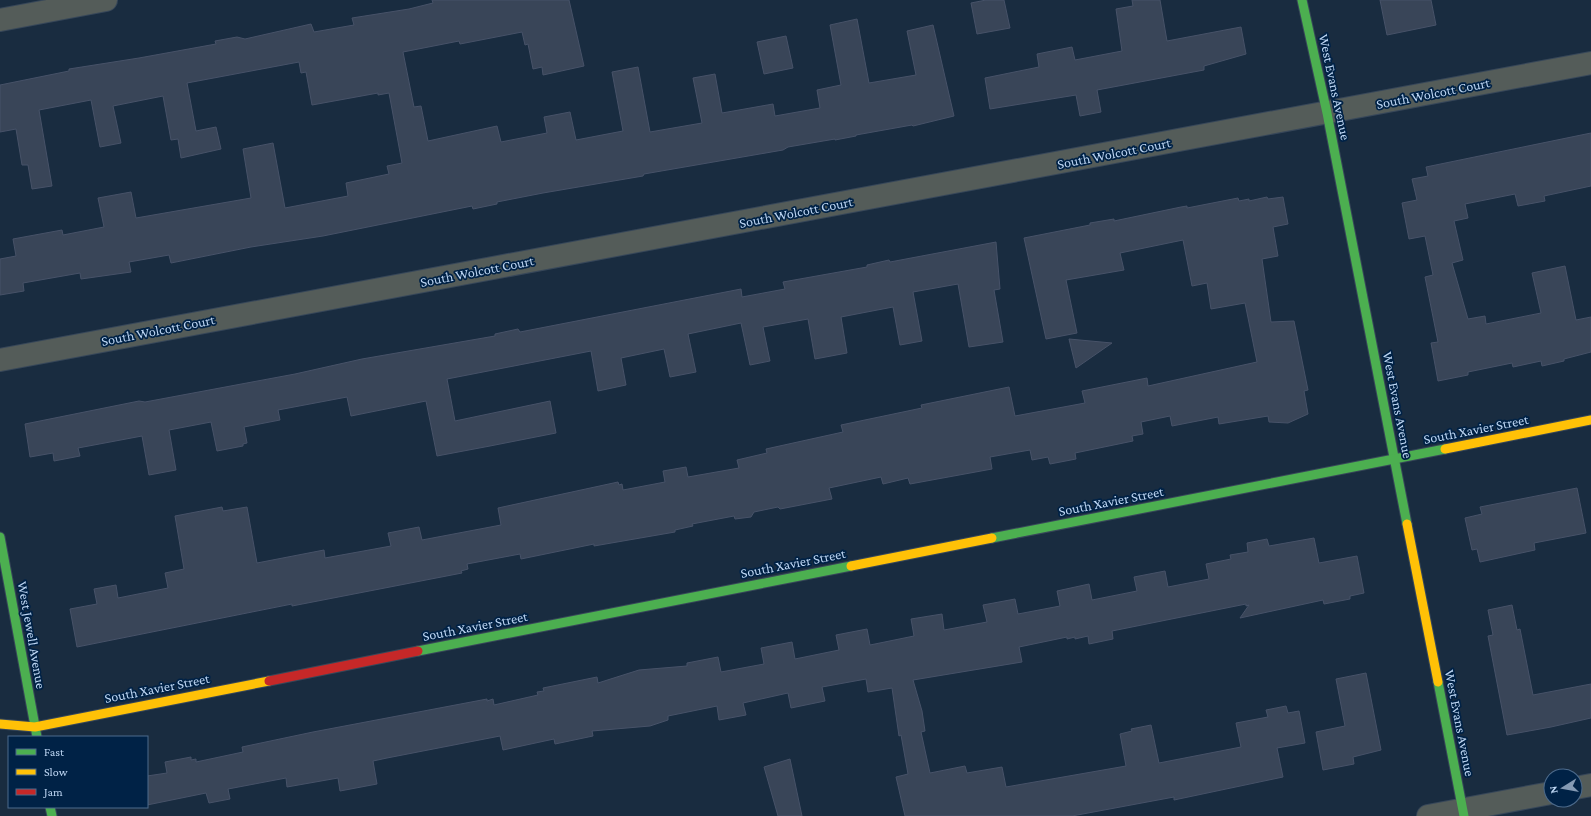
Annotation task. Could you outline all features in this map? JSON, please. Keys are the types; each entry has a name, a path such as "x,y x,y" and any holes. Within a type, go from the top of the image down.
{"street":[{"path":"0,20 106,0"},
{"name":"West Evans Avenue","path":"1302,0 1327,113 1464,812"},
{"name":"South Wolcott Court","path":"0,360 1591,63"},
{"name":"South Xavier Street","path":"0,724 35,727 1591,420"},
{"name":"West Jewell Avenue","path":"0,537 37,736"},
{"path":"1428,816 1464,812 1543,795"}],"building":[{"path":"432,0 569,0 584,66 543,75 542,67 533,69 528,44 525,45 522,32 460,44 459,41 403,52 414,107 421,106 428,141 497,126 501,142 547,133 544,117 570,112 576,140 623,131 612,72 638,67 650,132 702,123 693,78 715,74 722,113 773,104 775,116 820,108 817,90 841,85 830,25 857,19 869,83 916,75 907,31 933,25 954,116 913,126 788,147 783,150 543,193 497,202 497,204 473,209 472,206 323,236 251,247 171,263 169,255 129,262 131,272 81,279 80,273 23,283 24,291 0,295 0,259 16,256 13,239 62,230 63,235 104,227 98,198 131,192 136,218 251,198 243,149 273,143 285,208 348,196 346,183 389,174 387,166 402,163 389,93 378,95 378,93 312,105 306,72 301,73 299,62 187,83 196,131 216,127 221,149 181,158 178,139 171,140 163,96 113,106 121,143 100,147 91,100 39,110 52,186 32,189 28,165 22,165 16,129 0,132 0,85 69,71 69,69 216,44 215,41 237,37 245,39 311,24 314,32 354,25 352,18 409,9 433,3"},
{"path":"986,0 1004,0 1010,28 977,34 971,3"},
{"path":"1132,0 1160,0 1167,41 1241,27 1246,54 1204,66 1204,70 1097,90 1101,112 1080,116 1076,95 990,109 985,78 1039,67 1037,54 1072,47 1075,60 1122,51 1116,9 1133,6"},
{"path":"1380,0 1431,0 1436,25 1387,35"},
{"path":"786,36 793,68 764,74 757,42"},
{"path":"1591,133 1591,186 1544,196 1545,201 1518,206 1515,194 1465,204 1468,218 1454,221 1463,260 1452,263 1468,319 1485,316 1486,324 1541,313 1532,273 1565,266 1576,320 1591,317 1591,352 1564,359 1564,361 1542,366 1541,361 1513,367 1512,363 1468,372 1468,375 1438,381 1431,343 1438,342 1425,277 1433,275 1425,236 1409,239 1402,203 1417,200 1412,179 1428,176 1426,167"},
{"path":"1267,197 1268,199 1283,197 1288,224 1273,227 1278,256 1262,259 1271,322 1294,321 1308,390 1304,391 1308,414 1288,423 1269,422 1268,416 1219,424 1218,417 1172,426 1170,416 1141,422 1143,434 1132,436 1133,441 1075,453 1076,459 1050,464 1048,457 1032,460 1030,450 990,457 992,469 910,484 908,478 883,484 881,477 829,488 832,499 780,509 778,507 754,512 751,517 735,519 734,516 692,524 693,526 675,530 675,532 594,546 594,544 521,559 520,554 467,564 468,569 461,571 462,573 292,606 292,604 77,647 70,609 97,604 94,589 116,585 118,598 168,588 165,573 184,569 175,516 222,507 223,511 247,507 257,563 324,550 325,558 391,546 388,533 419,527 422,540 501,525 498,508 618,482 619,485 622,484 623,490 665,482 663,471 686,467 688,477 739,468 737,460 767,453 766,449 843,432 841,425 922,408 921,405 1009,387 1015,416 1085,403 1082,391 1147,378 1148,386 1257,362 1245,303 1211,309 1207,283 1192,286 1183,240 1120,253 1124,270 1066,280 1077,333 1046,339 1024,238 1090,225 1090,223 1114,219 1114,221 1181,207 1187,206 1187,208 1238,198 1239,201 1249,199 1249,201"},
{"path":"996,242 1000,289 994,290 1003,342 969,347 958,284 913,292 922,341 900,345 893,307 841,317 847,353 815,359 808,319 763,327 770,361 750,365 741,323 688,334 696,372 670,377 664,349 621,358 626,385 598,391 591,351 447,379 455,421 550,401 556,433 437,456 426,401 351,416 347,397 278,410 280,420 244,427 247,443 243,444 243,446 217,451 211,422 169,430 176,470 149,475 142,436 78,448 80,456 54,461 53,453 30,457 25,424 139,401 145,402 295,374 362,359 495,336 495,334 518,329 520,332 741,289 742,297 785,289 783,282 867,267 867,265 889,260 890,262"},
{"path":"1069,339 1112,343 1076,368"},
{"path":"1577,488 1586,533 1534,543 1535,550 1480,562 1477,549 1472,550 1465,518 1482,514 1480,507"},
{"path":"1314,538 1319,563 1357,556 1364,593 1350,596 1350,599 1324,604 1323,600 1240,618 1249,605 1246,606 1246,604 1112,631 1113,639 1089,644 1088,636 1075,639 1075,637 1067,639 1067,637 1019,647 1022,662 913,680 922,711 925,731 921,732 930,773 965,766 967,773 1002,767 1006,787 1126,766 1120,734 1132,731 1131,729 1151,725 1159,763 1241,747 1236,723 1268,717 1266,710 1286,706 1288,713 1299,711 1305,743 1277,748 1283,777 1174,800 1174,797 1072,816 905,816 896,777 908,774 901,735 899,736 892,688 868,692 866,679 822,687 825,701 791,708 788,693 743,703 746,715 719,720 717,706 668,716 668,720 650,726 592,731 593,736 555,744 554,739 503,750 500,736 387,758 373,761 377,784 340,791 338,778 287,787 286,778 228,789 230,799 209,803 206,793 148,805 148,776 167,773 165,762 191,757 191,760 196,759 196,762 243,752 242,747 313,732 487,699 487,701 493,699 494,705 538,695 537,692 544,691 543,688 597,677 598,683 639,670 687,666 687,663 718,657 721,672 764,664 761,648 792,642 795,659 839,650 836,635 867,629 870,645 914,636 911,619 942,614 944,630 987,622 983,605 1015,599 1018,614 1060,606 1057,591 1089,584 1092,600 1137,591 1134,577 1165,571 1168,587 1209,579 1206,564 1231,559 1230,555 1248,552 1247,543 1267,539 1269,546"},
{"path":"1512,605 1517,630 1520,629 1533,695 1591,684 1591,718 1507,735 1488,636 1493,635 1488,610"},
{"path":"1366,673 1381,750 1353,757 1354,764 1323,770 1316,732 1345,726 1336,679"},
{"path":"790,759 802,816 778,816 764,767"}],"traffic: fast":[{"path":"1302,0 1327,113 1407,524"},
{"path":"992,538 1445,449"},
{"path":"0,537 37,736"},
{"path":"418,651 851,566"},
{"path":"1438,682 1464,816"},
{"path":"50,808 52,816"}],"traffic: slow":[{"path":"1445,449 1591,420"},
{"path":"1407,524 1438,682"},
{"path":"851,566 992,538"},
{"path":"0,724 35,727 269,681"}],"traffic: jam":[{"path":"269,681 418,651"}]}
